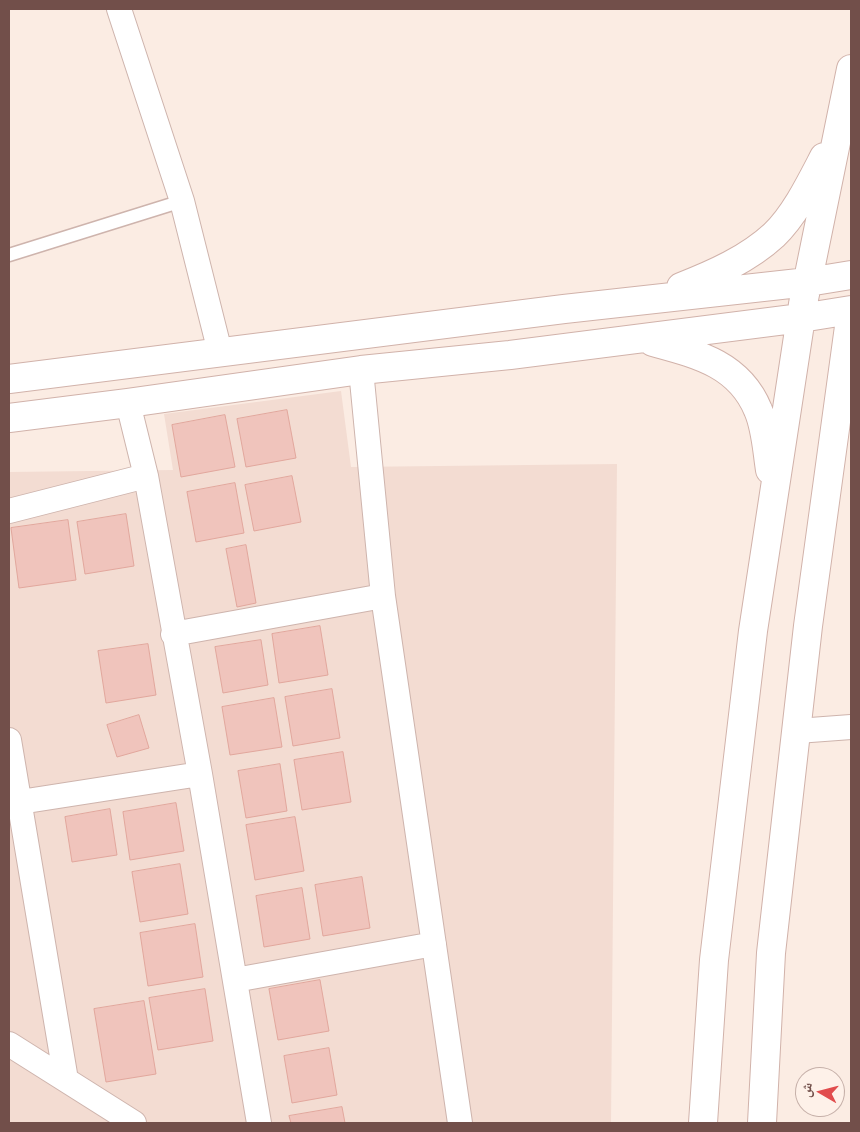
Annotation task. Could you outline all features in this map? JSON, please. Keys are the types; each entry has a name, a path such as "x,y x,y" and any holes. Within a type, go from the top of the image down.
{"main road":[{"path":"703,1123 714,960 753,631 801,318 851,69"},
{"path":"656,298 746,257 775,234 803,198 839,127"},
{"path":"9,379 656,298 808,282 851,275"},
{"path":"9,418 361,370 510,355 851,311 820,540 771,953 762,1123"},
{"path":"640,339 697,354 723,367 746,388 759,411 774,495"},
{"path":"820,540 851,440"}],"street":[{"path":"119,9 182,200 220,352"},
{"path":"361,370 383,596 460,1123"},
{"path":"128,403 146,476 173,634 200,774 259,1123"},
{"path":"9,511 146,476"},
{"path":"173,634 383,596"},
{"path":"797,731 851,726"},
{"path":"9,740 66,1080"},
{"path":"20,802 200,774"},
{"path":"235,980 434,944"},
{"path":"9,1044 134,1123"}],"lane":[{"path":"9,255 182,200"}],"shaded area":[{"path":"341,391 351,467 617,464 611,1123 9,1123 9,472 173,470 164,414"}],"building":[{"path":"287,410 296,458 246,467 237,419"},
{"path":"225,415 235,467 181,477 172,425"},
{"path":"292,476 301,522 254,531 245,485"},
{"path":"235,483 244,533 196,542 187,492"},
{"path":"126,514 134,566 85,574 77,522"},
{"path":"68,520 76,580 19,588 11,528"},
{"path":"246,545 256,603 237,607 226,549"},
{"path":"320,626 328,675 279,683 272,634"},
{"path":"261,640 268,685 223,693 215,647"},
{"path":"148,644 156,695 106,703 98,651"},
{"path":"332,689 340,738 293,746 285,697"},
{"path":"274,698 282,747 230,755 222,707"},
{"path":"139,715 149,748 117,757 107,725"},
{"path":"343,752 351,802 302,810 294,760"},
{"path":"280,764 287,811 246,818 238,771"},
{"path":"176,803 184,851 130,860 123,812"},
{"path":"110,809 117,855 72,862 65,817"},
{"path":"295,817 304,871 255,880 246,825"},
{"path":"180,864 188,914 140,922 132,872"},
{"path":"362,877 370,928 323,936 315,885"},
{"path":"302,888 310,939 264,947 256,896"},
{"path":"195,924 203,977 148,986 140,933"},
{"path":"320,980 329,1031 278,1040 269,989"},
{"path":"205,989 213,1041 158,1050 149,998"},
{"path":"144,1001 156,1074 106,1082 94,1009"},
{"path":"329,1048 337,1095 292,1103 284,1056"},
{"path":"342,1107 345,1123 291,1123 289,1116"}]}
